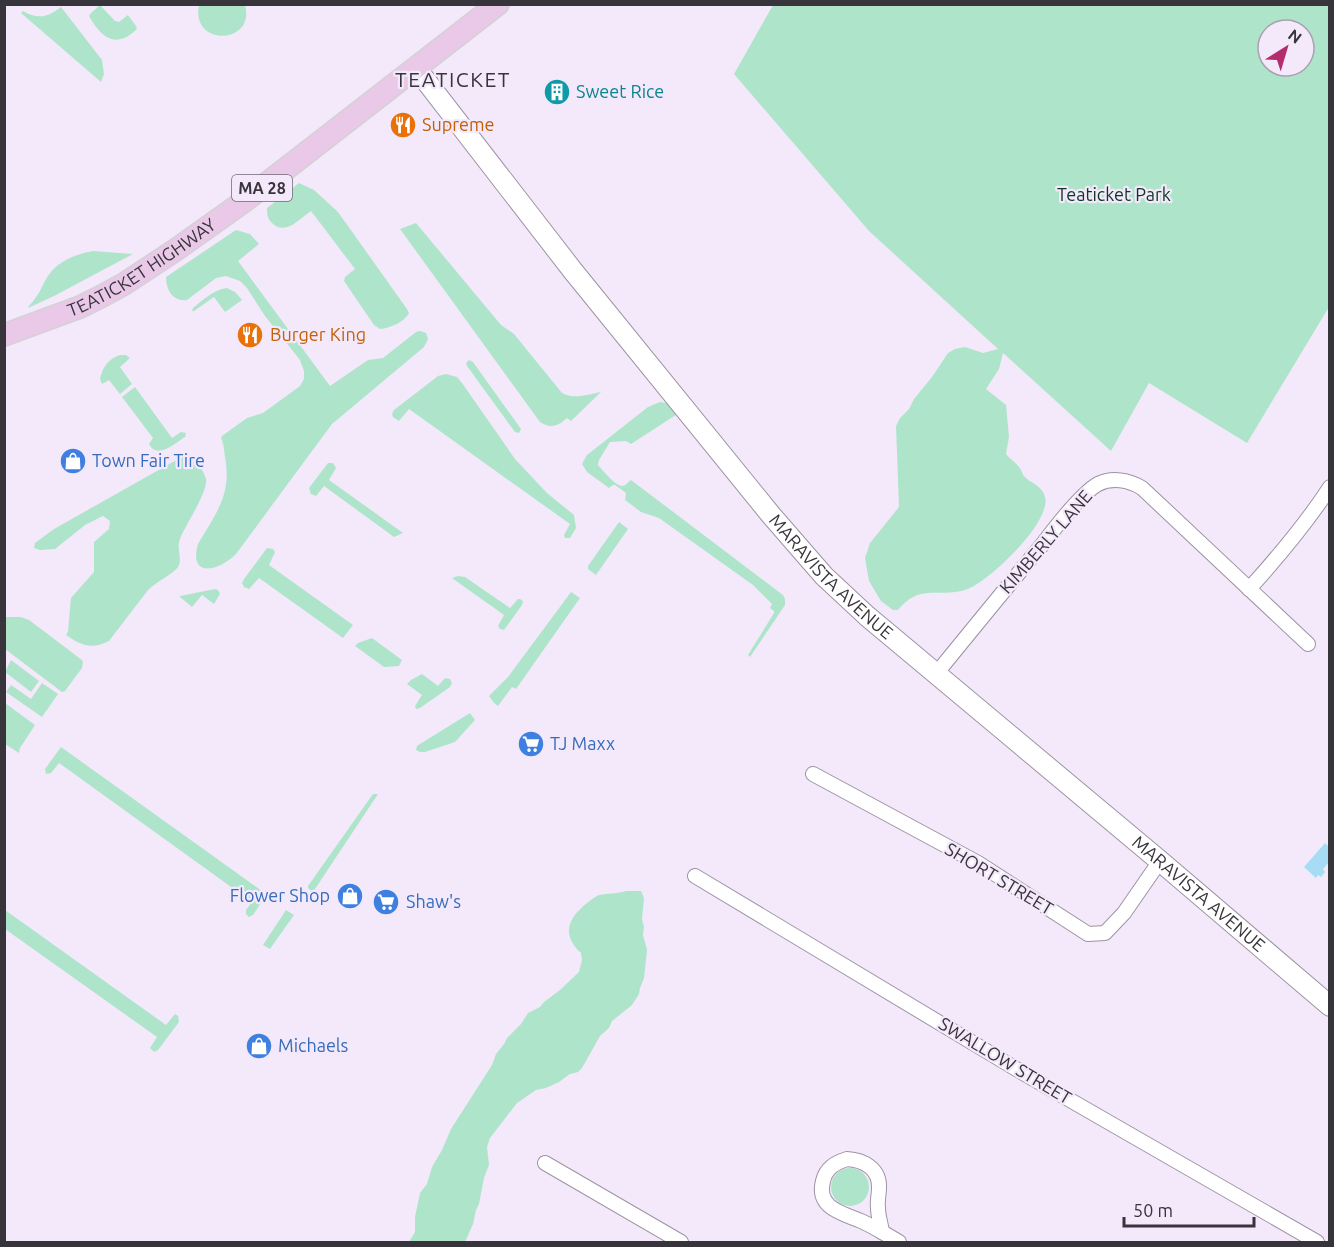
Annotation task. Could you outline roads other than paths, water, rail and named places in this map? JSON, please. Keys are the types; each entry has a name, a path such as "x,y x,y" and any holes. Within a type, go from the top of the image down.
{"main road":[{"name":"TEATICKET HIGHWAY","path":"4,335 80,308 146,270 242,203 416,68 490,7"},
{"name":"MARAVISTA AVENUE","path":"416,68 573,271 824,576 845,597 1329,1005"}],"street":[{"name":"KIMBERLY LANE","path":"936,674 1091,488 1112,480 1123,481 1142,488 1308,644"},
{"path":"1249,589 1275,561 1320,503 1329,487"},
{"name":"SHORT STREET","path":"813,774 978,864 1088,934 1106,933 1124,913 1160,861"},
{"name":"SWALLOW STREET","path":"695,876 1023,1073 1317,1242"},
{"path":"882,1232 878,1208 878,1177 865,1163 847,1159 838,1162 830,1168 822,1184 826,1202 840,1214 861,1221 898,1242"},
{"path":"545,1163 681,1242"}],"water":[{"path":"1325,843 1329,847 1329,862 1323,869 1325,872 1321,877 1318,875 1316,878 1304,867"}],"place":[{"name":"Sweet Rice","path":"557,92"},
{"name":"Supreme","path":"403,125"},
{"name":"Burger King","path":"250,335"},
{"name":"Town Fair Tire","path":"73,461"},
{"name":"TJ Maxx","path":"531,744"},
{"name":"Flower Shop","path":"350,896"},
{"name":"Shaw's","path":"386,902"},
{"name":"Michaels","path":"259,1046"}],"district":[{"name":"TEATICKET","path":"453,80"}],"park label":[{"name":"Teaticket Park","path":"1114,195"}]}
